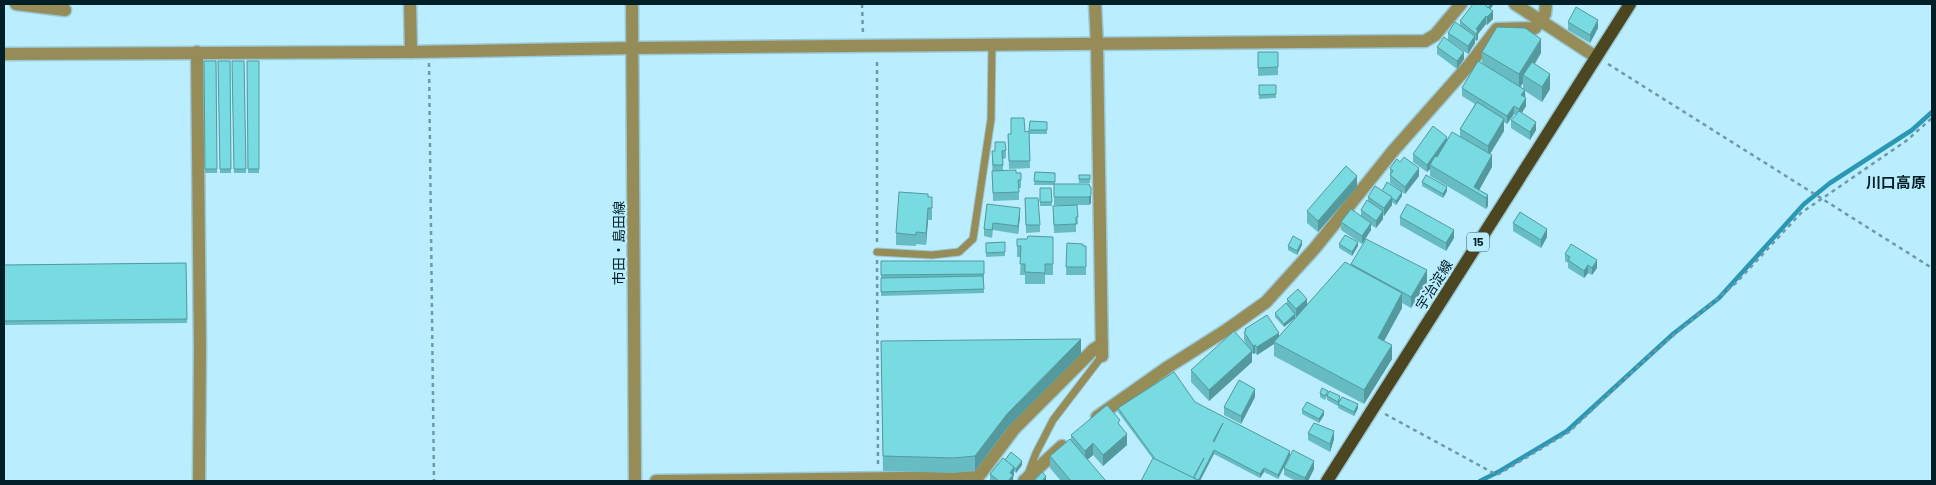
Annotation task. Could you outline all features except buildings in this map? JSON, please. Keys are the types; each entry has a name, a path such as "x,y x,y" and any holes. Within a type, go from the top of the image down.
{"main road":[{"name":"宇治淀線","path":"1327,481 1630,4"}],"street":[{"path":"16,4 65,10"},
{"path":"410,4 411,52"},
{"name":"市田・島田線","path":"632,4 635,481"},
{"path":"656,481 978,477 1014,429 1094,349 1102,350 1095,4"},
{"path":"4,54 429,52 633,48 1425,41 1435,36 1461,4"},
{"path":"1515,4 1596,57"},
{"path":"1084,427 1168,367 1266,302 1315,248 1393,151 1470,64 1497,29 1535,28 1545,14 1546,4"},
{"path":"197,52 200,349 199,481"},
{"path":"1025,479 1070,440"}],"lane":[{"path":"877,252 932,255 960,252 973,239 992,119 992,45"},
{"path":"1025,479 1052,420 1102,350"}],"path":[{"path":"862,4 863,46"},
{"path":"429,52 434,481"},
{"path":"1596,57 1932,268"},
{"path":"1374,408 1497,475 1569,432 1649,356 1736,283 1800,213 1906,141 1932,118"}],"waterway":[{"path":"1480,481 1567,431 1673,334 1719,298 1804,204 1830,183 1912,130 1932,112"}],"district":[{"name":"川口高原","path":"1896,183"}]}
